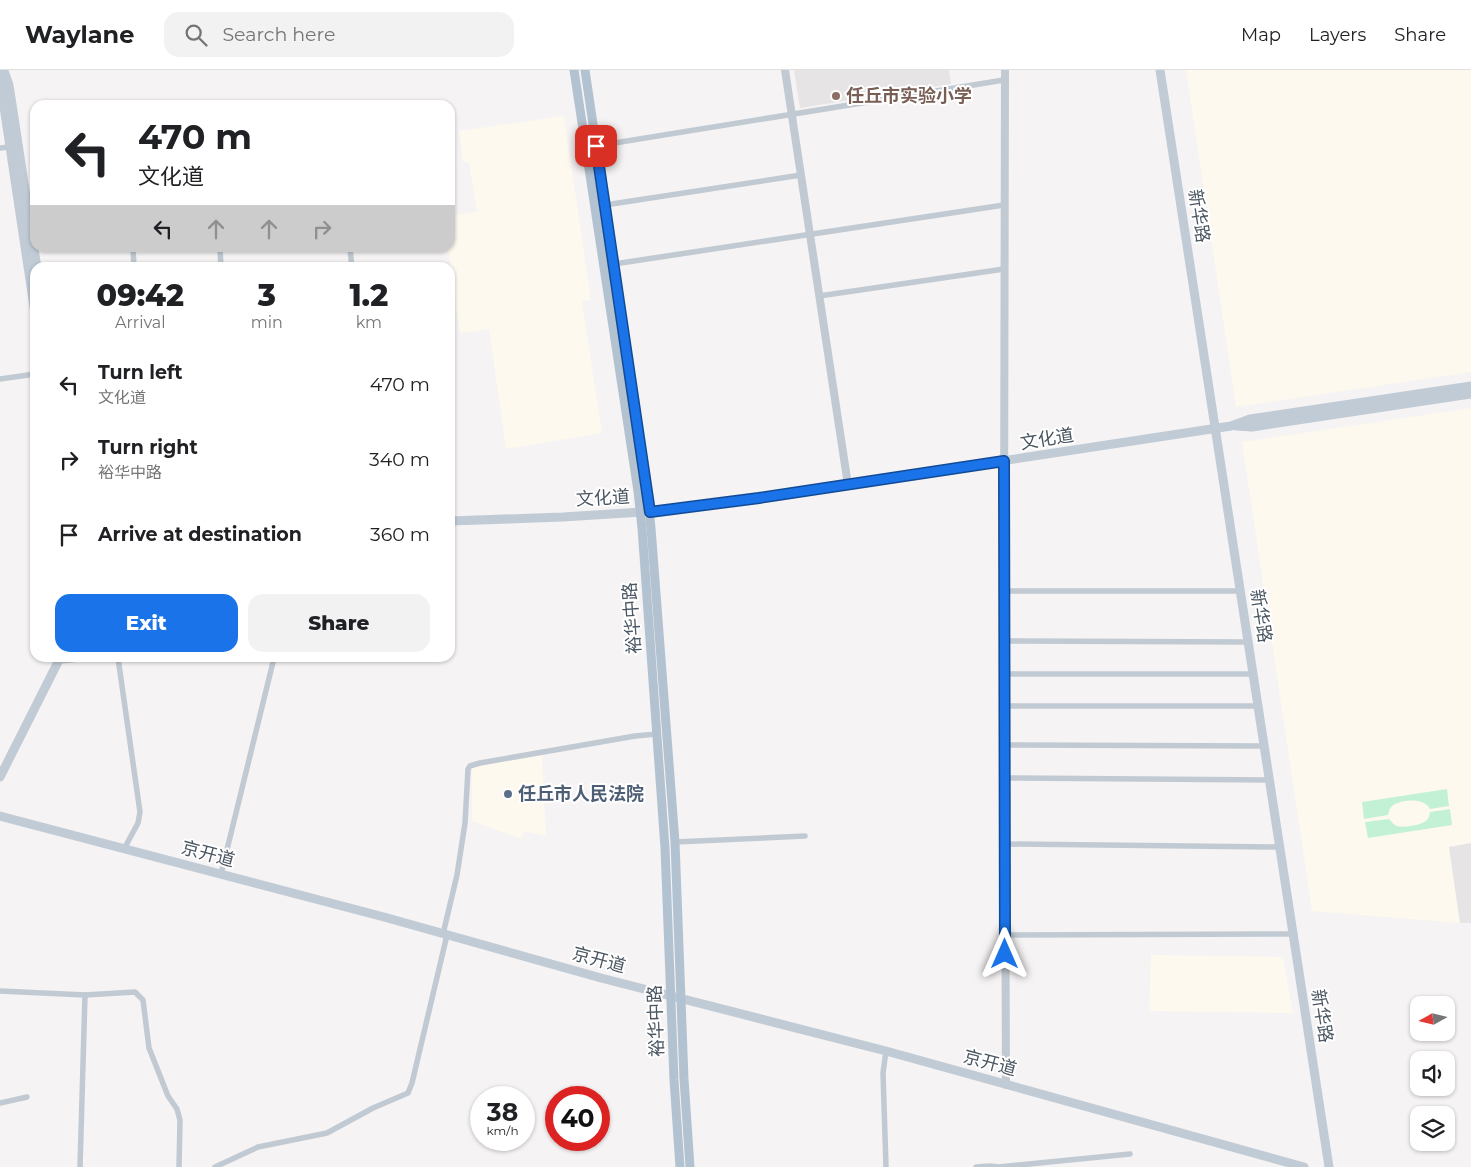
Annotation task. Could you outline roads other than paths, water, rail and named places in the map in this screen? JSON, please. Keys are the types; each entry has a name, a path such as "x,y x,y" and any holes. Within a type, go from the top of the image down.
{"main road":[{"path":"4,70 1,87 5,148 30,286"},
{"path":"4,70 9,86 30,228"},
{"name":"裕华中路","path":"574,70 645,512 665,848 674,1080 680,1167"},
{"name":"裕华中路","path":"585,70 614,264 645,512 675,842 684,1079 690,1167"},
{"name":"新华路","path":"1160,70 1329,1167"},
{"name":"文化道","path":"1231,426 1250,419 1471,386"},
{"name":"文化道","path":"455,520 645,512 848,485 1215,428 1231,426 1252,427 1471,394"},
{"path":"0,777 58,662"},
{"name":"京开道","path":"0,816 671,996 886,1051 1304,1167"}],"street":[{"path":"785,70 848,485"},
{"path":"1005,70 1004,778 1006,1085"},
{"path":"596,146 1004,80"},
{"path":"605,205 801,175"},
{"path":"614,264 1004,205"},
{"path":"820,296 1004,269"},
{"path":"0,379 30,375"},
{"path":"1004,591 1240,591"},
{"path":"1004,641 1248,642"},
{"path":"119,662 140,812 138,823 124,849"},
{"path":"221,874 273,662"},
{"path":"1004,674 1253,674"},
{"path":"1004,706 1258,706"},
{"path":"215,1167 258,1147 328,1133 373,1108 408,1093 412,1083 445,934 465,823 468,770 470,766 616,739 657,734"},
{"path":"1004,745 1264,746"},
{"path":"1004,778 1270,780"},
{"path":"675,842 805,836"},
{"path":"1005,844 1280,847"},
{"path":"1005,935 1293,934"},
{"path":"0,991 85,995 135,992 143,1000 149,1048 168,1096 177,1109 180,1120 179,1167"},
{"path":"80,1167 85,995"},
{"path":"886,1051 883,1073 886,1167"},
{"path":"0,1102 27,1096"},
{"path":"976,1167 1008,1166 1130,1154"}],"place":[{"name":"任丘市实验小学","path":"836,96"},
{"name":"任丘市人民法院","path":"508,794"}]}
